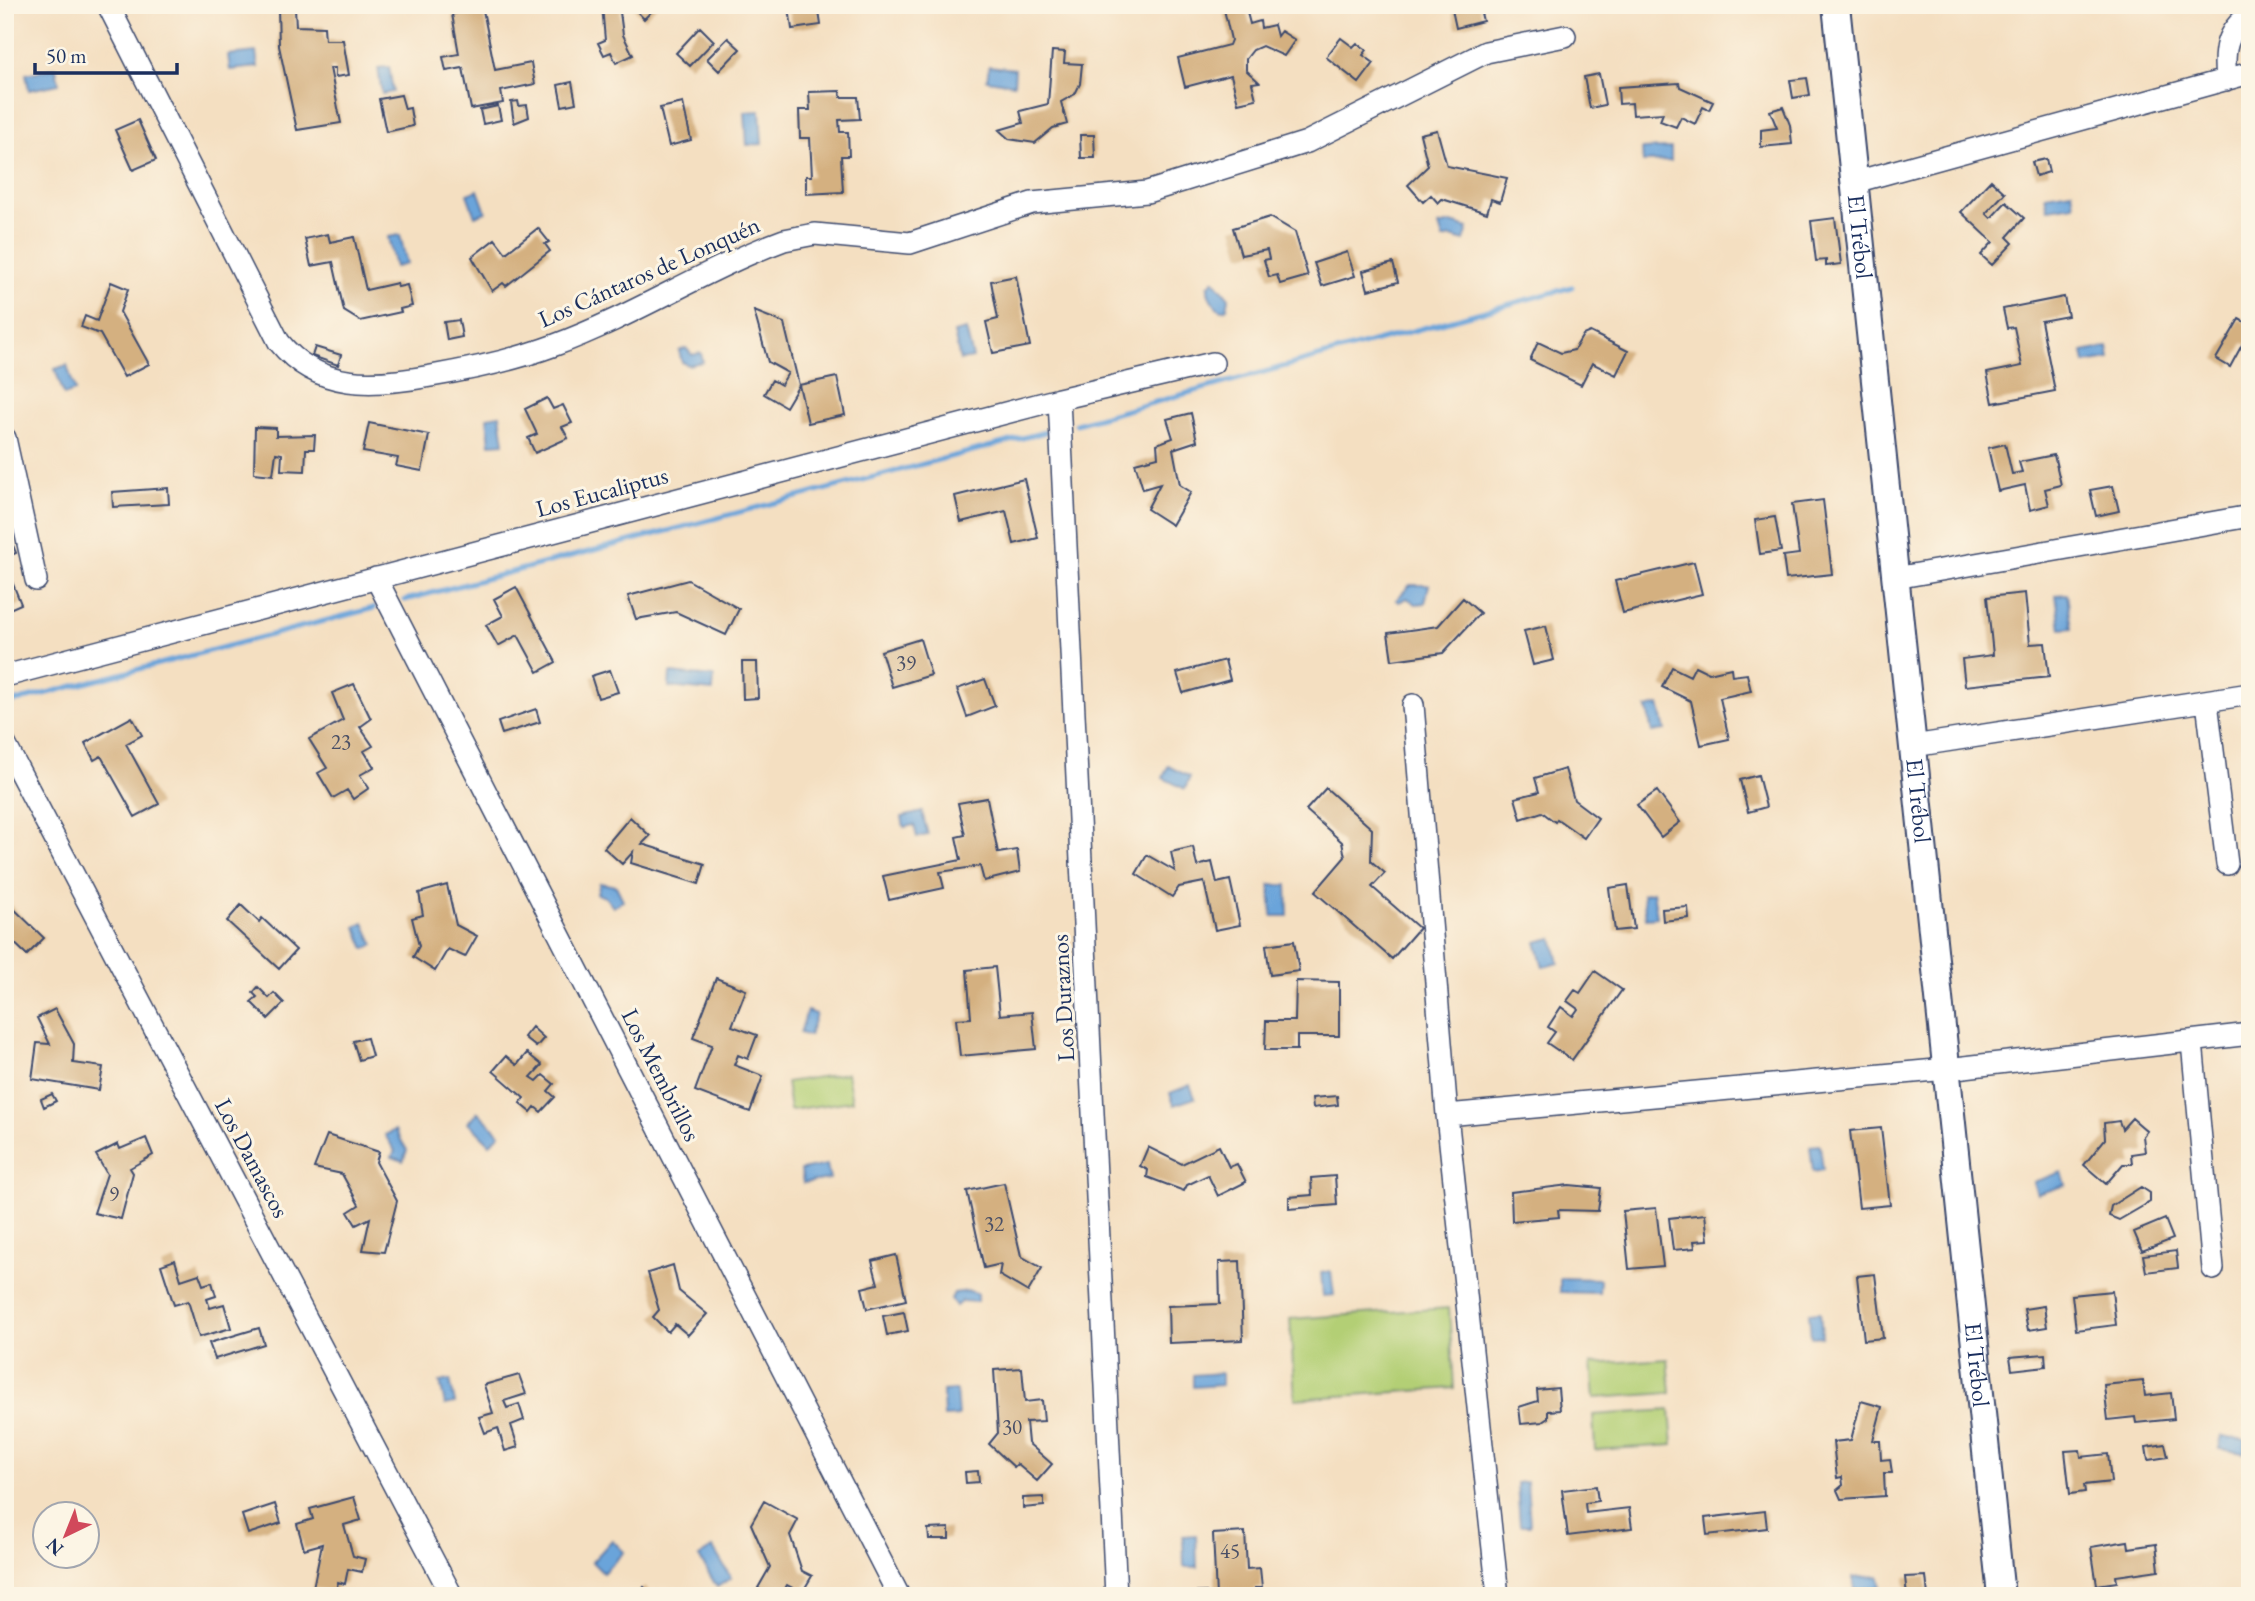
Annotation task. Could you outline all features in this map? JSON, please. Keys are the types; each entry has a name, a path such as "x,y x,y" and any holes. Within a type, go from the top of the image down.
{"main road":[{"name":"El Trébol","path":"1836,5 2001,1596"}],"street":[{"name":"Los Cántaros de Lonquén","path":"108,5 279,342 297,361 318,375 377,384 463,370 545,349 784,240 815,233 910,243 1032,203 1147,192 1307,142 1486,52 1565,37"},
{"path":"2226,80 2225,44 2234,27 2250,14"},
{"path":"1855,182 2250,74"},
{"name":"Los Eucaliptus","path":"5,676 1059,399 1213,363"},
{"name":"Los Duraznos","path":"1059,399 1116,1596"},
{"path":"5,438 36,580"},
{"path":"1895,578 2250,516"},
{"name":"Los Membrillos","path":"376,578 899,1596"},
{"path":"1913,746 2250,694"},
{"path":"2207,702 2227,864"},
{"path":"1413,705 1447,1115 1498,1596"},
{"name":"Los Damascos","path":"5,744 452,1596"},
{"path":"1447,1115 1947,1069 2250,1034"},
{"path":"2192,1042 2213,1269"}],"green space":[{"path":"847,1073 852,1101 790,1110 786,1082"},
{"path":"1449,1308 1454,1388 1295,1399 1290,1319"},
{"path":"1668,1359 1671,1393 1594,1398 1591,1364"},
{"path":"1670,1410 1673,1445 1595,1450 1593,1415"}],"water":[{"path":"256,52 258,67 230,70 228,55"},
{"path":"989,66 1015,69 1014,84 987,80"},
{"path":"389,67 393,92 382,94 378,68"},
{"path":"56,68 59,84 29,90 26,74"},
{"path":"760,111 762,144 747,145 745,112"},
{"path":"1671,148 1671,161 1643,162 1642,149"},
{"path":"478,190 486,212 475,216 467,194"},
{"path":"2072,191 2074,205 2048,209 2045,195"},
{"path":"1451,223 1468,228 1464,241 1451,237 1443,239 1439,226"},
{"path":"400,235 407,264 395,267 388,237"},
{"path":"1214,280 1229,298 1227,308 1223,310 1214,304 1209,293 1208,286"},
{"path":"966,330 973,358 960,360 954,333"},
{"path":"2108,347 2110,359 2085,363 2083,352"},
{"path":"686,348 692,355 701,353 703,362 688,365 682,362 679,351"},
{"path":"67,365 75,391 64,395 55,369"},
{"path":"500,415 504,443 490,444 487,417"},
{"path":"1410,585 1429,585 1425,603 1416,604 1407,598 1399,602 1396,600"},
{"path":"2067,594 2072,628 2061,629 2056,595"},
{"path":"670,673 714,677 713,691 669,687"},
{"path":"1659,705 1665,730 1652,732 1647,708"},
{"path":"1168,766 1190,777 1185,789 1163,778"},
{"path":"922,812 928,835 917,837 914,825 904,827 902,817"},
{"path":"600,883 616,886 623,900 613,907 605,897 597,894"},
{"path":"1270,885 1287,885 1288,916 1272,916"},
{"path":"1653,892 1657,917 1646,918 1643,894"},
{"path":"364,923 374,945 365,949 356,927"},
{"path":"1553,938 1559,963 1543,967 1536,942"},
{"path":"807,1011 816,1014 809,1036 800,1033"},
{"path":"1190,1085 1195,1098 1174,1105 1170,1093"},
{"path":"478,1112 500,1134 490,1144 468,1122"},
{"path":"395,1130 407,1150 403,1161 392,1157 395,1151 385,1135"},
{"path":"1820,1145 1823,1170 1813,1172 1810,1146"},
{"path":"827,1165 830,1179 803,1183 801,1170"},
{"path":"2062,1172 2066,1185 2037,1194 2033,1182"},
{"path":"1331,1272 1334,1295 1323,1296 1321,1273"},
{"path":"1560,1278 1600,1279 1599,1293 1560,1292"},
{"path":"954,1293 977,1293 977,1302 962,1301 956,1306 951,1299"},
{"path":"1820,1312 1822,1336 1811,1337 1809,1313"},
{"path":"1221,1373 1221,1385 1193,1387 1193,1375"},
{"path":"450,1380 455,1403 445,1405 440,1382"},
{"path":"956,1390 958,1416 944,1417 943,1391"},
{"path":"2222,1436 2246,1440 2244,1453 2219,1449"},
{"path":"1527,1482 1530,1525 1520,1525 1517,1483"},
{"path":"1196,1535 1197,1567 1184,1567 1183,1536"},
{"path":"612,1540 624,1552 603,1573 592,1562"},
{"path":"713,1548 731,1578 717,1587 699,1557"},
{"path":"1879,1576 1880,1587 1854,1590 1853,1578"}],"building":[{"path":"461,5 482,5 495,70 531,63 535,84 501,91 503,103 471,109 463,68 446,71 443,57 459,54 452,14 463,12"},
{"path":"602,5 627,5 620,12 623,35 633,55 616,63 611,52 604,55 598,43 605,40"},
{"path":"631,5 658,5 644,19"},
{"path":"818,5 821,25 792,29 789,8"},
{"path":"1223,5 1245,5 1250,24 1260,21 1261,28 1274,25 1277,36 1281,31 1295,40 1284,56 1262,46 1253,50 1246,59 1246,70 1259,82 1252,83 1256,99 1238,103 1231,75 1185,87 1178,58 1229,45 1231,40"},
{"path":"1451,5 1479,5 1483,21 1456,28"},
{"path":"1960,5 1979,5 1979,6 1961,10"},
{"path":"278,8 295,9 296,26 324,27 325,40 343,40 349,75 335,77 335,68 330,68 341,123 297,130 279,46"},
{"path":"700,27 714,41 690,66 676,53"},
{"path":"728,38 740,49 719,71 707,59"},
{"path":"1341,38 1353,47 1357,43 1367,50 1363,55 1374,63 1359,83 1326,57"},
{"path":"1052,51 1065,52 1064,63 1082,64 1080,84 1075,94 1061,102 1067,124 1053,128 1035,143 1009,139 999,130 1023,123 1020,111 1048,104"},
{"path":"1599,74 1605,105 1590,108 1584,77"},
{"path":"1807,78 1810,95 1793,98 1790,80"},
{"path":"572,82 576,103 562,106 558,85"},
{"path":"1679,83 1680,87 1713,102 1709,110 1703,107 1695,124 1681,117 1676,127 1660,121 1663,113 1633,115 1632,103 1619,104 1618,87"},
{"path":"840,91 841,97 858,97 860,119 839,120 840,132 848,132 849,156 841,156 843,192 806,194 806,176 812,176 810,138 800,138 799,110 810,110 809,92"},
{"path":"401,95 405,109 410,108 413,126 386,132 379,99"},
{"path":"518,101 519,106 527,105 529,117 514,123 511,102"},
{"path":"683,103 691,140 669,146 660,108"},
{"path":"498,106 501,120 483,124 480,110"},
{"path":"1783,107 1790,125 1792,144 1761,147 1761,130 1777,128 1770,111"},
{"path":"138,120 156,160 133,170 115,130"},
{"path":"1437,130 1447,166 1507,178 1500,202 1491,199 1487,213 1442,199 1438,203 1431,195 1423,202 1408,185 1428,166 1420,134"},
{"path":"1080,135 1094,135 1095,158 1081,158"},
{"path":"2046,159 2049,172 2036,176 2032,162"},
{"path":"1991,180 2005,193 1986,213 1991,218 2006,202 2024,218 2007,237 2013,243 1992,265 1981,255 1993,242 1961,212"},
{"path":"1270,217 1295,232 1308,276 1280,284 1277,275 1269,277 1264,260 1269,259 1267,250 1241,255 1233,228"},
{"path":"1835,218 1841,264 1826,266 1826,260 1816,261 1811,221"},
{"path":"538,228 549,242 545,244 550,251 506,286 503,283 492,291 472,257 495,239 506,253"},
{"path":"328,234 330,242 354,237 366,290 397,283 398,287 407,285 412,306 400,309 401,312 360,321 344,311 333,262 311,266 305,239"},
{"path":"1347,252 1355,276 1322,286 1314,263"},
{"path":"1393,263 1398,282 1368,290 1363,271"},
{"path":"1016,276 1030,346 993,353 986,322 998,319 991,281"},
{"path":"111,282 128,289 120,312 149,364 124,377 100,334 81,327 85,316 97,321"},
{"path":"2064,297 2068,316 2041,321 2055,391 1993,403 1987,373 2022,366 2014,327 2007,328 2003,309"},
{"path":"754,311 784,323 799,385 786,407 764,394 772,380 781,385 788,373 768,362"},
{"path":"2239,319 2250,325 2250,346 2243,343 2230,367 2216,359"},
{"path":"459,320 462,337 447,340 444,322"},
{"path":"1590,332 1628,351 1616,375 1592,363 1581,385 1530,360 1538,342 1561,353 1574,350 1583,335"},
{"path":"315,347 341,355 338,365 312,356"},
{"path":"837,377 845,415 808,423 799,385"},
{"path":"547,398 553,409 563,405 572,423 562,427 568,438 535,453 528,438 537,434 525,409"},
{"path":"1191,413 1197,441 1173,449 1180,485 1191,492 1172,525 1147,509 1160,484 1143,489 1135,463 1158,457 1157,444 1173,438 1167,419"},
{"path":"369,423 429,435 422,471 396,466 398,458 363,452"},
{"path":"255,427 276,428 276,436 315,435 314,449 306,449 305,471 281,470 282,454 276,453 273,475 254,473"},
{"path":"2005,444 2012,474 2022,472 2019,462 2054,455 2061,485 2045,489 2049,505 2030,510 2025,485 1998,491 1988,448"},
{"path":"1024,479 1038,538 1014,544 1006,511 961,522 955,496"},
{"path":"2113,486 2119,511 2096,516 2090,490"},
{"path":"168,488 169,504 113,507 112,492"},
{"path":"1823,500 1832,574 1786,579 1783,556 1799,554 1792,504"},
{"path":"1775,517 1781,551 1760,554 1755,520"},
{"path":"5,525 16,553 5,558"},
{"path":"1694,562 1702,594 1623,613 1615,581"},
{"path":"5,564 21,604 5,611"},
{"path":"688,580 739,609 726,635 676,612 636,619 628,596"},
{"path":"516,587 556,662 538,672 518,635 498,646 486,625 503,616 494,599"},
{"path":"2025,593 2030,644 2045,643 2049,677 1965,686 1962,659 1993,655 1987,597"},
{"path":"1463,598 1480,613 1443,653 1392,660 1388,633 1438,626"},
{"path":"1546,626 1554,660 1533,665 1524,631"},
{"path":"920,639 931,675 892,687 881,651"},
{"path":"1225,660 1230,680 1183,693 1177,673"},
{"path":"742,662 757,662 758,698 743,699"},
{"path":"1695,666 1709,673 1731,668 1732,676 1747,674 1751,691 1720,698 1729,739 1701,745 1691,701 1662,687 1672,667 1690,676"},
{"path":"610,670 618,692 598,698 591,676"},
{"path":"985,679 995,706 967,717 957,689"},
{"path":"354,684 371,719 360,727 373,746 364,751 374,767 360,775 369,788 353,799 347,790 333,798 318,773 327,768 309,739 343,720 332,693"},
{"path":"536,709 540,722 502,734 498,722"},
{"path":"132,717 142,735 126,744 159,804 135,817 101,756 94,760 85,743"},
{"path":"1565,769 1574,800 1598,818 1584,838 1542,812 1521,819 1515,798 1539,792 1535,778"},
{"path":"1758,775 1766,807 1748,812 1740,780"},
{"path":"1326,788 1372,829 1371,861 1385,873 1372,887 1419,928 1392,959 1315,892 1345,857 1342,842 1306,810"},
{"path":"1657,791 1680,822 1661,837 1637,805"},
{"path":"987,798 998,853 1017,850 1020,872 984,881 980,866 940,872 944,888 889,900 883,876 961,860 956,837 965,835 958,803"},
{"path":"630,817 650,836 642,844 705,864 699,884 631,863 633,852 622,864 604,848"},
{"path":"1193,847 1197,866 1212,862 1217,883 1230,880 1240,925 1215,930 1204,882 1179,887 1172,897 1136,874 1147,855 1175,871 1171,852"},
{"path":"447,885 456,925 477,936 465,957 448,949 435,971 413,957 419,946 412,918 423,915 419,893"},
{"path":"1628,885 1634,929 1615,931 1609,888"},
{"path":"5,900 44,938 27,955 5,934"},
{"path":"241,905 259,922 262,918 296,950 279,969 227,921"},
{"path":"1688,907 1689,918 1663,921 1662,909"},
{"path":"1294,941 1299,971 1270,975 1266,945"},
{"path":"995,967 1000,1015 1032,1012 1036,1049 960,1056 956,1019 971,1018 967,970"},
{"path":"1595,971 1622,990 1572,1060 1547,1043 1555,1032 1548,1027 1561,1007 1573,1016 1578,1009 1567,1001 1575,990 1580,993"},
{"path":"716,978 746,990 732,1026 757,1035 748,1059 738,1055 734,1065 763,1076 750,1112 695,1091 712,1045 693,1038"},
{"path":"1296,981 1339,982 1339,1036 1297,1036 1297,1050 1265,1050 1266,1021 1295,1021"},
{"path":"258,987 269,998 274,993 284,1003 268,1019 251,1002 257,997 253,993"},
{"path":"55,1009 74,1044 73,1063 103,1067 99,1090 32,1079 37,1043 50,1044 37,1018"},
{"path":"532,1027 544,1038 536,1047 524,1037"},
{"path":"367,1038 372,1056 359,1060 353,1041"},
{"path":"527,1053 542,1065 531,1077 537,1081 543,1075 554,1084 548,1091 555,1097 541,1112 535,1107 531,1112 520,1103 524,1098 493,1071 506,1056 517,1065"},
{"path":"52,1094 56,1101 44,1107 41,1099"},
{"path":"1337,1096 1338,1105 1313,1108 1312,1098"},
{"path":"2132,1118 2147,1131 2143,1136 2145,1152 2131,1154 2132,1164 2123,1164 2106,1184 2084,1165 2105,1139 2104,1123 2119,1121 2122,1129"},
{"path":"1881,1128 1890,1205 1859,1208 1850,1131"},
{"path":"327,1135 379,1152 376,1162 397,1201 384,1252 363,1250 370,1218 356,1225 348,1212 359,1205 342,1174 314,1168"},
{"path":"146,1138 153,1155 130,1168 133,1173 121,1219 94,1213 107,1174 96,1155 118,1144 120,1149"},
{"path":"1219,1146 1229,1167 1237,1164 1246,1182 1218,1196 1208,1175 1187,1185 1184,1191 1147,1177 1148,1170 1140,1166 1148,1147 1182,1164"},
{"path":"1335,1176 1337,1205 1289,1209 1289,1197 1312,1195 1311,1178"},
{"path":"1004,1183 1021,1256 1042,1268 1028,1292 999,1275 1001,1264 984,1268 967,1191"},
{"path":"1569,1185 1601,1188 1598,1211 1558,1210 1559,1217 1512,1221 1511,1192"},
{"path":"2141,1187 2150,1193 2150,1202 2119,1220 2109,1216 2111,1206"},
{"path":"1656,1208 1663,1266 1629,1269 1623,1211"},
{"path":"1705,1214 1708,1240 1694,1241 1695,1248 1673,1250 1669,1218"},
{"path":"2165,1219 2173,1239 2142,1251 2134,1232"},
{"path":"2176,1251 2178,1268 2146,1272 2143,1255"},
{"path":"896,1255 906,1300 867,1309 862,1288 878,1284 872,1261"},
{"path":"175,1260 181,1280 199,1274 203,1285 212,1282 216,1296 207,1299 210,1308 224,1304 231,1328 199,1337 188,1301 174,1305 161,1265"},
{"path":"1240,1261 1243,1340 1169,1343 1168,1306 1220,1304 1219,1262"},
{"path":"673,1265 679,1291 707,1314 688,1335 675,1324 668,1332 653,1317 659,1310 648,1273"},
{"path":"1875,1274 1883,1338 1864,1340 1857,1276"},
{"path":"2112,1291 2116,1325 2076,1330 2072,1295"},
{"path":"2044,1306 2047,1327 2028,1330 2024,1309"},
{"path":"904,1312 908,1331 887,1335 883,1316"},
{"path":"259,1328 264,1344 215,1359 209,1343"},
{"path":"2045,1354 2046,1366 2012,1370 2010,1357"},
{"path":"1022,1368 1025,1402 1042,1400 1044,1421 1026,1422 1028,1443 1052,1464 1037,1481 1017,1464 1014,1467 989,1444 998,1433 994,1370"},
{"path":"519,1375 526,1394 504,1401 507,1408 519,1404 524,1420 511,1425 518,1447 505,1451 498,1428 485,1433 479,1417 493,1413 484,1385"},
{"path":"2143,1381 2145,1396 2171,1393 2174,1419 2136,1423 2135,1417 2108,1420 2104,1385"},
{"path":"1558,1388 1560,1410 1548,1411 1548,1418 1542,1422 1521,1424 1519,1407 1538,1401 1537,1390"},
{"path":"1861,1401 1882,1407 1873,1441 1880,1441 1881,1460 1890,1459 1892,1473 1884,1473 1885,1496 1841,1499 1837,1490 1843,1485 1842,1477 1837,1478 1833,1442 1851,1440"},
{"path":"2165,1444 2168,1457 2148,1460 2146,1447"},
{"path":"2080,1450 2081,1457 2108,1454 2111,1482 2084,1485 2085,1492 2070,1494 2065,1451"},
{"path":"978,1471 979,1482 966,1483 965,1472"},
{"path":"1596,1486 1598,1501 1585,1503 1586,1513 1629,1508 1632,1528 1568,1536 1562,1490"},
{"path":"354,1497 361,1520 344,1525 353,1556 365,1559 362,1572 348,1569 345,1584 338,1582 336,1592 313,1588 322,1544 304,1549 297,1524 313,1519 310,1509"},
{"path":"1044,1497 1044,1506 1023,1508 1023,1498"},
{"path":"764,1501 798,1520 790,1535 802,1571 812,1576 802,1593 787,1585 781,1596 770,1596 758,1588 770,1567 751,1524"},
{"path":"275,1504 281,1523 248,1534 242,1515"},
{"path":"1765,1511 1767,1528 1707,1535 1705,1518"},
{"path":"949,1528 949,1539 929,1539 928,1529"},
{"path":"1245,1532 1247,1569 1260,1568 1262,1588 1255,1588 1255,1596 1216,1596 1213,1534"},
{"path":"2128,1541 2129,1548 2156,1544 2159,1570 2116,1576 2117,1582 2097,1585 2091,1547"},
{"path":"1926,1576 1928,1596 1907,1596 1905,1577"},
{"path":"644,1587 654,1596 637,1596"},
{"path":"1206,1592 1206,1596 1188,1596 1188,1593"}],"waterway":[{"path":"1076,424 1572,287"},
{"path":"405,600 1045,432"},
{"path":"5,704 374,608"}]}
